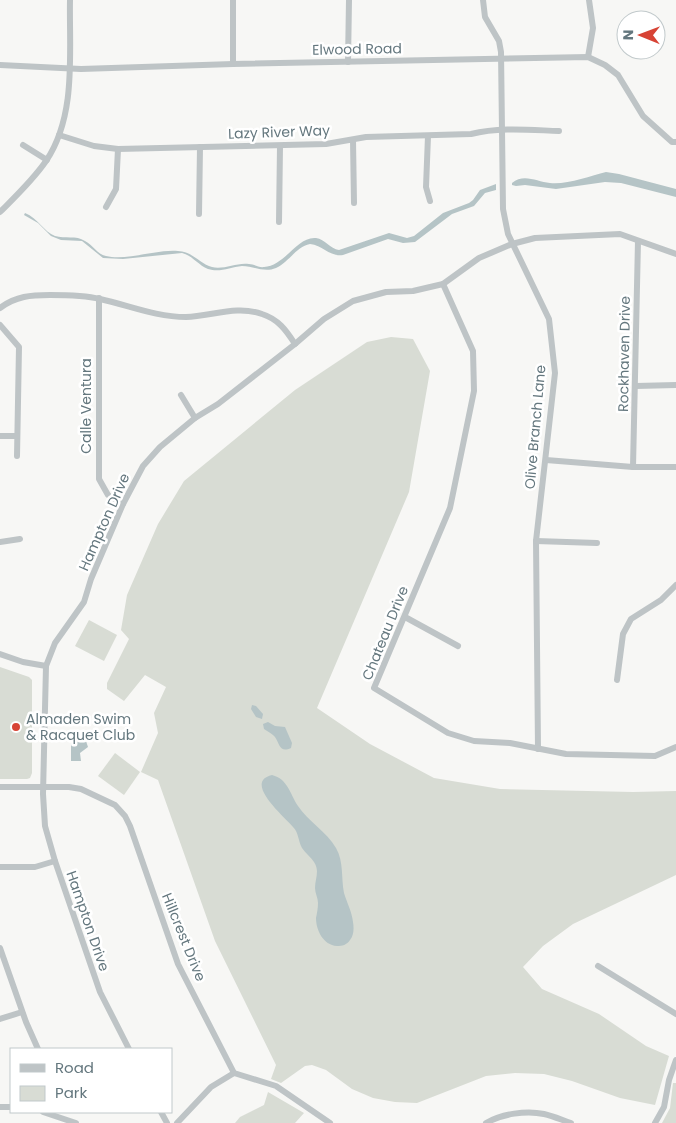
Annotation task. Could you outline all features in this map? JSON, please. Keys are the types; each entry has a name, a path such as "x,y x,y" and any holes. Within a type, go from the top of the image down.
{"street":[{"path":"0,212 31,180 47,160 59,135 66,108 69,68 70,0"},
{"path":"233,64 234,0"},
{"path":"348,62 349,0"},
{"name":"Olive Branch Lane","path":"483,0 485,17 499,41 501,60 502,209 504,221 512,244 549,319 555,373 536,541 538,750"},
{"path":"588,58 593,28 589,0"},
{"name":"Elwood Road","path":"0,66 81,69 233,64 588,58 605,65 618,75 643,116 672,142 676,142"},
{"name":"Lazy River Way","path":"59,135 94,146 118,149 326,144 366,138 471,134 502,129 559,131"},
{"path":"428,136 426,187 430,201"},
{"path":"353,140 354,203"},
{"path":"23,144 47,160"},
{"path":"279,222 280,146"},
{"path":"198,214 200,147"},
{"path":"106,206 116,189 118,149"},
{"name":"Hampton Drive","path":"128,1048 100,992 44,826 46,666 55,644 84,602 91,579 123,504 143,466 160,447 195,418 218,404 324,319 353,301 386,292 413,291 443,284 479,258 512,244 535,238 620,234 676,254"},
{"name":"Rockhaven Drive","path":"633,467 638,241"},
{"name":"Chateau Drive","path":"443,284 473,351 474,391 450,508 374,688 448,733 474,741 510,743 566,754 655,756 676,747"},
{"path":"0,308 10,301 28,295 76,295 99,298 154,314 186,317 246,309 264,314 280,323 295,344"},
{"name":"Calle Ventura","path":"99,298 99,479 108,495 123,504"},
{"path":"0,325 18,347 17,456"},
{"path":"636,386 676,385"},
{"path":"181,395 195,418"},
{"path":"0,436 17,436"},
{"path":"546,460 633,467 676,467"},
{"path":"0,542 20,538"},
{"path":"536,541 598,543"},
{"path":"617,680 623,634 631,619 661,600 676,585"},
{"path":"405,617 458,646"},
{"path":"0,654 23,662 46,666"},
{"name":"Hillcrest Drive","path":"0,787 69,787 87,792 115,806 125,816 178,964 234,1072"},
{"path":"0,867 35,867 55,861"},
{"path":"0,948 22,1012 38,1048"},
{"path":"598,966 676,1014"},
{"path":"0,1019 22,1012"},
{"path":"655,1123 664,1107 669,1080 676,1060"},
{"path":"177,1123 210,1087 234,1072 276,1086 330,1123"},
{"path":"50,1113 76,1123"},
{"path":"486,1123 495,1118 521,1113 543,1114 571,1123"}],"green space":[{"path":"391,337 413,339 430,371 409,492 317,708 370,744 434,778 500,789 676,791 676,875 573,924 543,946 523,967 542,989 599,1014 646,1046 669,1056 655,1105 620,1098 572,1081 544,1074 515,1073 486,1076 417,1103 373,1098 352,1089 326,1070 312,1065 305,1066 281,1083 271,1079 276,1065 215,941 158,780 141,772 158,733 154,713 166,687 145,675 124,701 107,689 107,683 129,639 121,630 127,595 158,524 184,481 295,390 367,342"},
{"path":"89,620 117,635 104,661 75,646"},
{"name":"Almaden Swim & Racquet Club","path":"0,667 29,677 32,680 32,773 30,778 27,779 0,779"},
{"path":"115,753 140,772 124,795 98,776"},
{"path":"673,1083 676,1083 676,1123 662,1123 670,1108"},
{"path":"268,1092 304,1113 295,1123 235,1123 240,1117 264,1105"}],"shaded area":[{"path":"606,172 676,189 676,197 621,183 605,182 556,189 512,185 517,180 526,178 556,183"},
{"path":"496,184 496,190 485,193 474,206 452,214 415,242 403,243 388,239 343,255 330,253 319,246 310,244 301,248 281,265 267,270 242,266 212,270 182,253 123,259 103,258 82,241 61,240 51,236 38,223 24,215 25,213 30,215 55,236 82,239 106,256 123,257 178,251 188,253 204,263 217,268 240,264 262,267 278,262 297,246 309,239 319,239 339,250 389,233 407,238 414,236 443,213 469,203 480,190"},
{"path":"252,705 256,706 263,714 262,719 256,717 251,709"},
{"path":"268,722 275,726 285,727 292,743 291,748 282,749 274,736 264,729 263,724"},
{"path":"71,741 86,741 88,747 80,753 81,761 71,761"},
{"path":"272,775 285,783 298,806 328,837 339,853 344,893 354,927 351,938 344,945 337,946 328,943 319,932 316,918 318,903 315,888 316,865 302,848 295,829 275,808 264,792 262,785 264,779"}],"place":[{"name":"Almaden Swim & Racquet Club","path":"16,727"}]}
